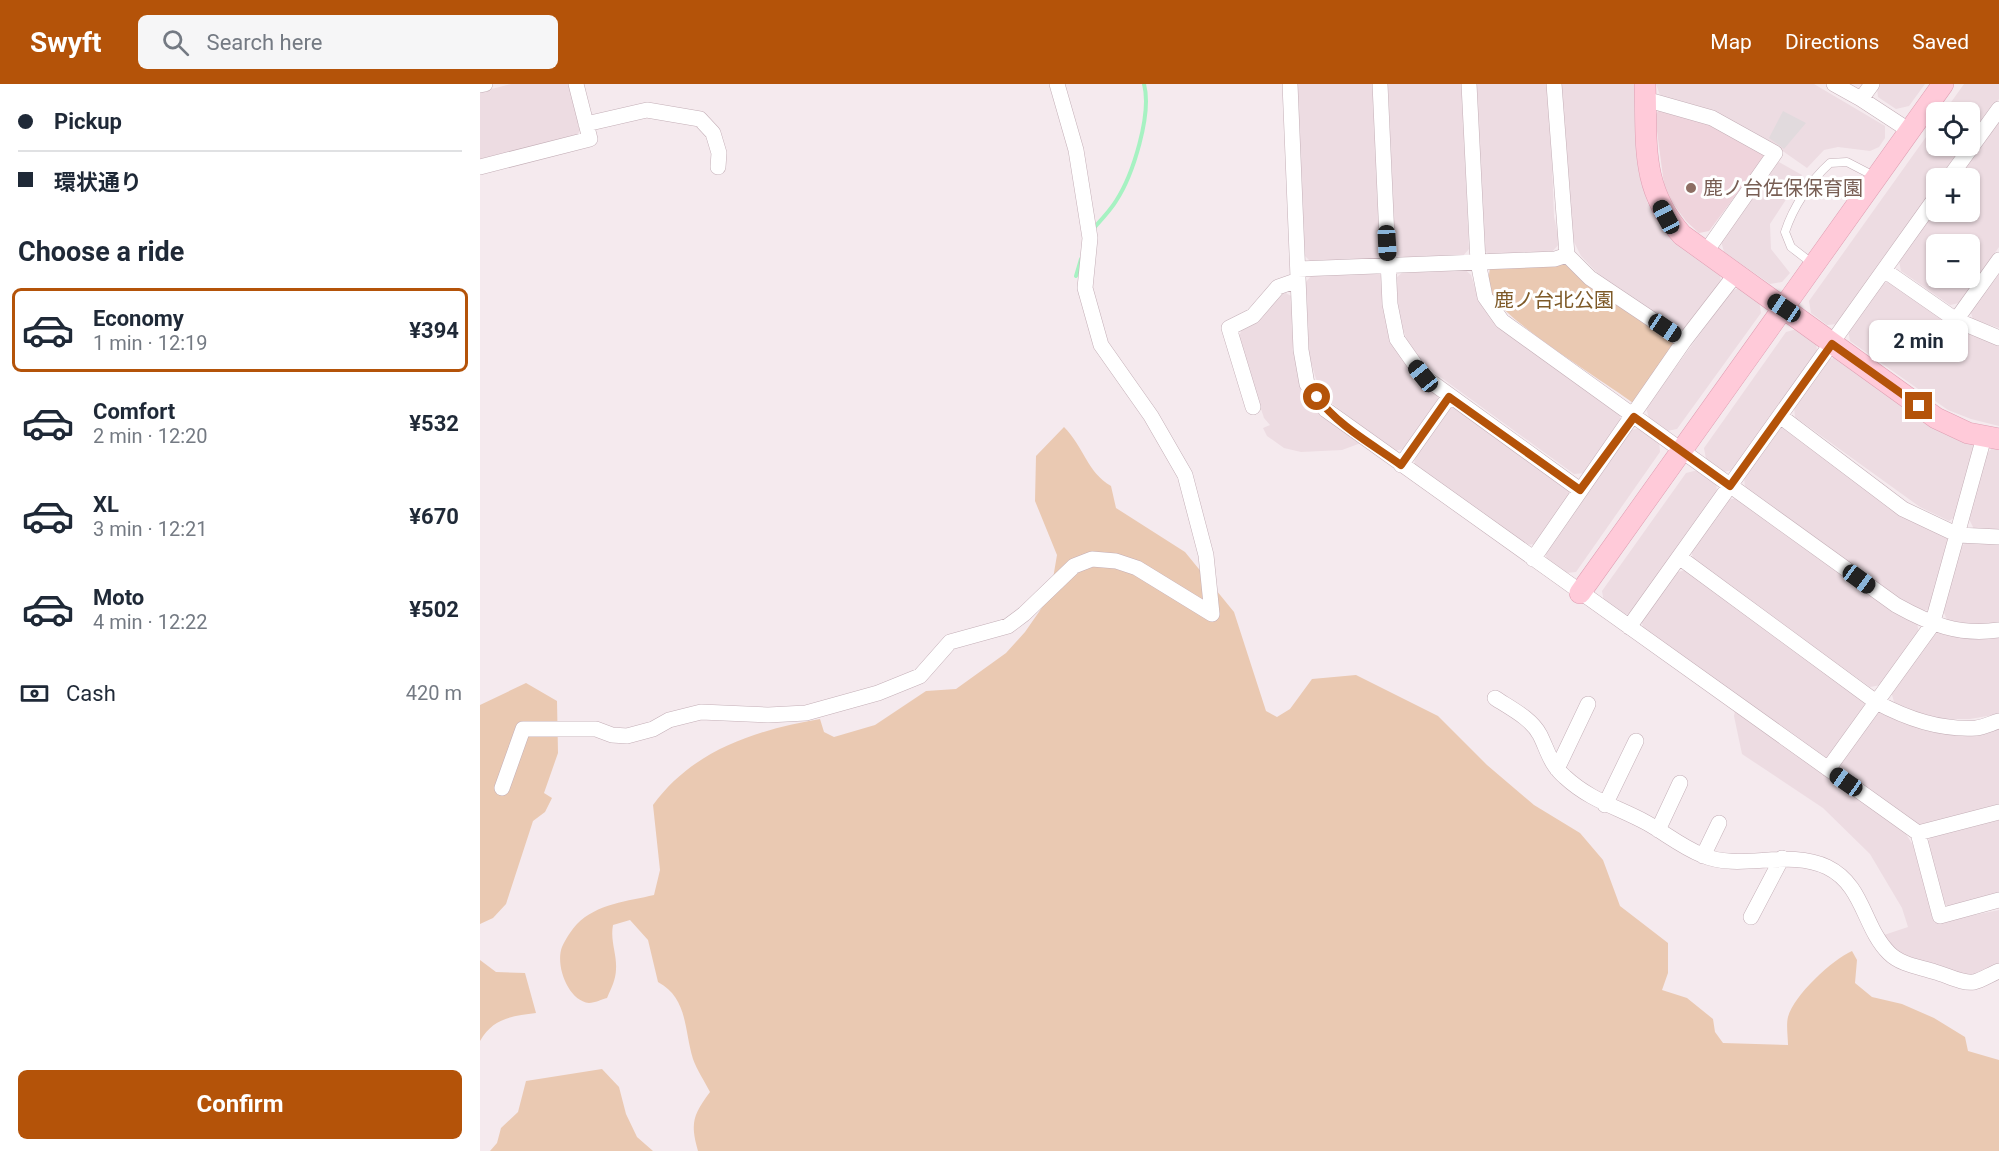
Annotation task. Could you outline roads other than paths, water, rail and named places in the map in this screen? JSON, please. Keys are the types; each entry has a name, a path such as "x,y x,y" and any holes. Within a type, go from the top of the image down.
{"street":[{"path":"480,86 485,84"},
{"path":"480,167 590,140 576,84"},
{"path":"502,788 523,729 596,729 627,736 653,729 669,720 701,712 768,715 806,713 878,693 920,676 950,642 1008,626 1024,614 1074,566 1092,559 1116,561 1137,568 1212,614 1206,555 1185,475 1151,416 1101,345 1085,288 1090,238 1076,150 1057,84"},
{"path":"1290,84 1301,350 1307,384 1326,410 1918,833 1940,916 1999,900"},
{"path":"1380,84 1390,304 1397,339 1423,376 1580,490"},
{"path":"1469,84 1478,262 1485,297 1502,321 1896,605 1932,625 1970,631 1999,630"},
{"path":"1554,84 1567,255 1590,278 1684,341"},
{"path":"1834,84 1862,99 1910,131"},
{"path":"1862,99 1872,84"},
{"path":"1580,592 1943,84"},
{"path":"1705,253 1775,153 1712,118 1645,92 1648,174 1654,196 1676,229 1705,253 1735,275 1936,418 1991,438 1958,535 1932,625 1828,769"},
{"path":"1957,168 1999,109"},
{"path":"586,124 647,110 700,119 713,133 719,153 718,167"},
{"path":"1629,627 1926,211"},
{"path":"1253,407 1229,328 1253,316 1278,286 1298,275 1388,265 1555,259 1567,255"},
{"path":"1956,320 1999,260"},
{"path":"1884,270 1956,320 1999,338"},
{"path":"1533,560 1580,490 1634,417 1684,341 1735,275"},
{"path":"1401,465 1449,397"},
{"path":"1780,416 1903,508 1958,535 1999,537"},
{"path":"1678,557 1876,702 1901,715 1931,725 1979,728 1999,721"},
{"path":"1495,698 1525,717 1540,734 1544,750 1557,769 1596,801 1658,830 1703,856 1723,860 1782,858 1807,860 1827,867 1844,878 1856,892 1882,945 1890,954 1903,962 1974,982 1999,971"},
{"path":"1557,769 1588,704"},
{"path":"1605,805 1636,741"},
{"path":"1658,830 1680,783"},
{"path":"1918,833 1999,812"},
{"path":"1703,856 1719,824"},
{"path":"1751,917 1782,858"}],"lane":[{"path":"1814,265 1791,247 1785,232 1790,218 1810,187 1830,163 1847,162 1877,177"}],"waterway":[{"path":"1092,230 1116,201 1129,176 1143,127 1146,97 1144,84"},
{"path":"1076,276 1081,259"}],"place":[{"name":"鹿ノ台佐保保育園","path":"1691,188"}],"park label":[{"name":"鹿ノ台北公園","path":"1554,300"}]}
